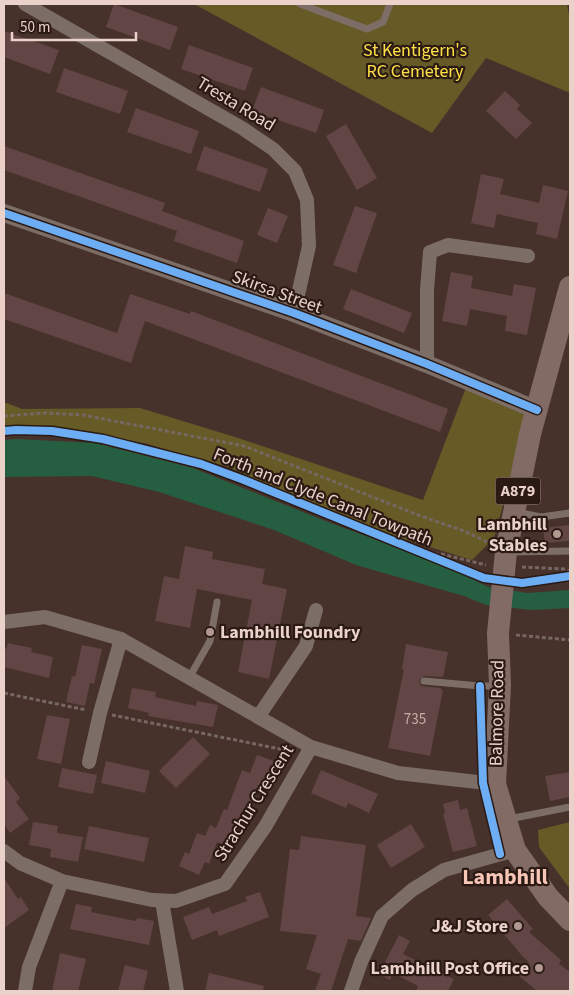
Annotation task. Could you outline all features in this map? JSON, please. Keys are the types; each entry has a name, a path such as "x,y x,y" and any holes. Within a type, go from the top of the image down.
{"main road":[{"name":"A879","path":"504,564 513,511 537,410 570,288"},
{"name":"Balmore Road","path":"504,564 498,633 500,685 495,784 515,850 548,897 570,920"}],"street":[{"name":"Tresta Road","path":"25,4 242,128 273,148 295,171 307,200 309,246 294,313"},
{"name":"Skirsa Street","path":"4,213 294,313 427,364 537,410"},
{"path":"427,364 427,290 430,252 448,245 528,256"},
{"path":"258,717 306,646 316,610"},
{"name":"Strachur Crescent","path":"4,622 45,617 121,639 311,747 398,774 495,784"},
{"path":"89,762 100,713 121,639"},
{"name":"Strachur Crescent","path":"4,850 20,863 62,881 152,900 176,902 225,884 265,827 311,747"},
{"path":"350,991 382,916 412,890 444,870 515,850"},
{"path":"25,991 29,967 62,881"},
{"path":"162,901 177,991"}],"lane":[{"path":"300,4 367,29 383,22 390,4"},
{"path":"513,511 541,517 570,513"},
{"path":"504,564 570,551"},
{"path":"189,678 210,641 218,602"},
{"path":"424,680 480,686 500,685"},
{"path":"506,820 570,807"}],"path":[{"path":"4,416 46,413 83,415 244,446 418,515 464,531 504,564"},
{"path":"428,555 440,554 492,567 504,564 570,571"},
{"path":"561,577 570,576"},
{"path":"498,633 570,640"},
{"path":"4,693 287,750 311,747"}],"green space":[{"name":"St Kentigern's RC Cemetery","path":"194,4 567,4 570,21 570,93 486,58 432,133"},
{"path":"467,385 529,411 494,538 472,560 371,529 228,467 144,443 64,429 15,426 4,428 4,402 22,409 140,408 235,437 423,500"},
{"path":"570,822 570,889 539,847 538,830"}],"shaded area":[{"path":"4,440 95,443 193,468 333,524 440,563 488,587 527,593 570,590 570,608 532,610 486,605 464,596 356,565 274,530 159,492 92,476 4,477"}],"building":[{"path":"114,4 178,27 170,50 106,27"},
{"path":"4,31 59,50 50,74 4,57"},
{"path":"189,45 253,68 245,91 181,69"},
{"path":"64,68 128,91 120,114 56,92"},
{"path":"261,87 324,110 316,133 252,111"},
{"path":"505,91 520,105 517,109 532,123 516,139 486,111"},
{"path":"136,108 199,131 191,154 127,132"},
{"path":"346,124 377,178 357,190 326,136"},
{"path":"4,146 165,203 162,211 244,241 237,263 174,241 177,231 4,170"},
{"path":"204,146 268,169 260,192 196,170"},
{"path":"481,174 504,179 500,194 539,203 543,185 568,191 557,239 536,234 538,223 497,214 494,228 471,223"},
{"path":"355,206 377,213 356,273 333,265"},
{"path":"268,208 288,216 277,243 257,235"},
{"path":"451,272 473,276 471,288 512,296 514,284 536,288 527,335 505,331 507,316 470,309 467,326 442,321"},
{"path":"351,289 412,313 404,333 343,309"},
{"path":"4,293 117,333 130,294 190,314 191,311 448,409 440,432 145,321 131,363 4,319"},
{"name":"Lambhill Stables","path":"570,525 570,541 545,543 543,528"},
{"path":"185,546 213,552 212,559 265,569 262,584 287,589 269,679 238,672 252,600 197,589 190,628 155,621 164,576 179,579"},
{"path":"8,643 32,648 31,652 53,657 49,678 4,667 4,648 6,649"},
{"path":"406,644 448,652 443,677 424,676 419,680 421,686 441,688 443,690 430,756 388,748 404,669 402,669"},
{"path":"82,645 102,649 94,684 90,683 85,706 66,702 72,676 75,677"},
{"path":"132,688 156,692 155,697 196,706 197,701 218,705 213,727 148,716 149,713 128,708"},
{"path":"47,715 70,719 61,764 37,759"},
{"path":"193,737 210,754 176,788 159,771"},
{"path":"257,755 277,762 268,785 261,782 249,813 245,811 233,839 228,837 225,846 217,842 209,864 205,862 199,875 179,866 185,852 189,854 197,833 205,836 210,825 216,828 224,809 227,810 242,770 250,773"},
{"path":"106,761 150,771 145,793 101,783"},
{"path":"62,768 97,775 93,794 58,787"},
{"path":"321,770 378,794 369,813 348,803 346,808 311,793"},
{"path":"570,772 570,797 550,801 545,776"},
{"path":"4,776 20,798 16,802 29,819 10,833 4,824"},
{"path":"458,800 460,810 467,808 477,846 453,852 443,814 445,813 443,804"},
{"path":"33,822 58,826 57,833 83,837 78,862 50,857 51,849 29,845"},
{"path":"411,824 425,847 391,868 377,845"},
{"path":"89,826 149,838 144,862 84,849"},
{"path":"301,836 366,845 356,916 371,918 361,941 348,939 331,991 315,991 321,974 306,969 317,935 280,931 290,849 299,850"},
{"path":"4,878 18,899 21,897 29,910 4,928"},
{"path":"260,892 269,917 219,936 217,930 192,940 183,917 209,907 212,914 247,901 245,897"},
{"path":"507,899 533,929 529,932 561,960 559,964 570,972 570,991 537,991 518,975 529,962 488,915"},
{"path":"76,904 92,907 91,912 136,921 137,918 154,921 149,945 70,929"},
{"path":"399,935 410,941 403,954 454,979 448,991 416,991 418,986 393,973 390,980 379,974"},
{"path":"60,953 86,959 78,991 52,991"},
{"path":"125,965 148,971 143,991 118,991"},
{"path":"209,973 264,986 263,991 205,991"}],"cycle path":[{"path":"4,213 294,313 427,364 537,410"},
{"name":"Forth and Clyde Canal Towpath","path":"4,431 52,431 103,439 201,464 484,578 522,583 570,576"},
{"path":"480,686 483,783 500,854"}],"place":[{"name":"Lambhill Stables","path":"557,534"},
{"name":"Lambhill Foundry","path":"210,632"},
{"name":"J&J Store","path":"518,926"},
{"name":"Lambhill Post Office","path":"539,968"}],"district":[{"name":"Lambhill","path":"505,877"}]}
